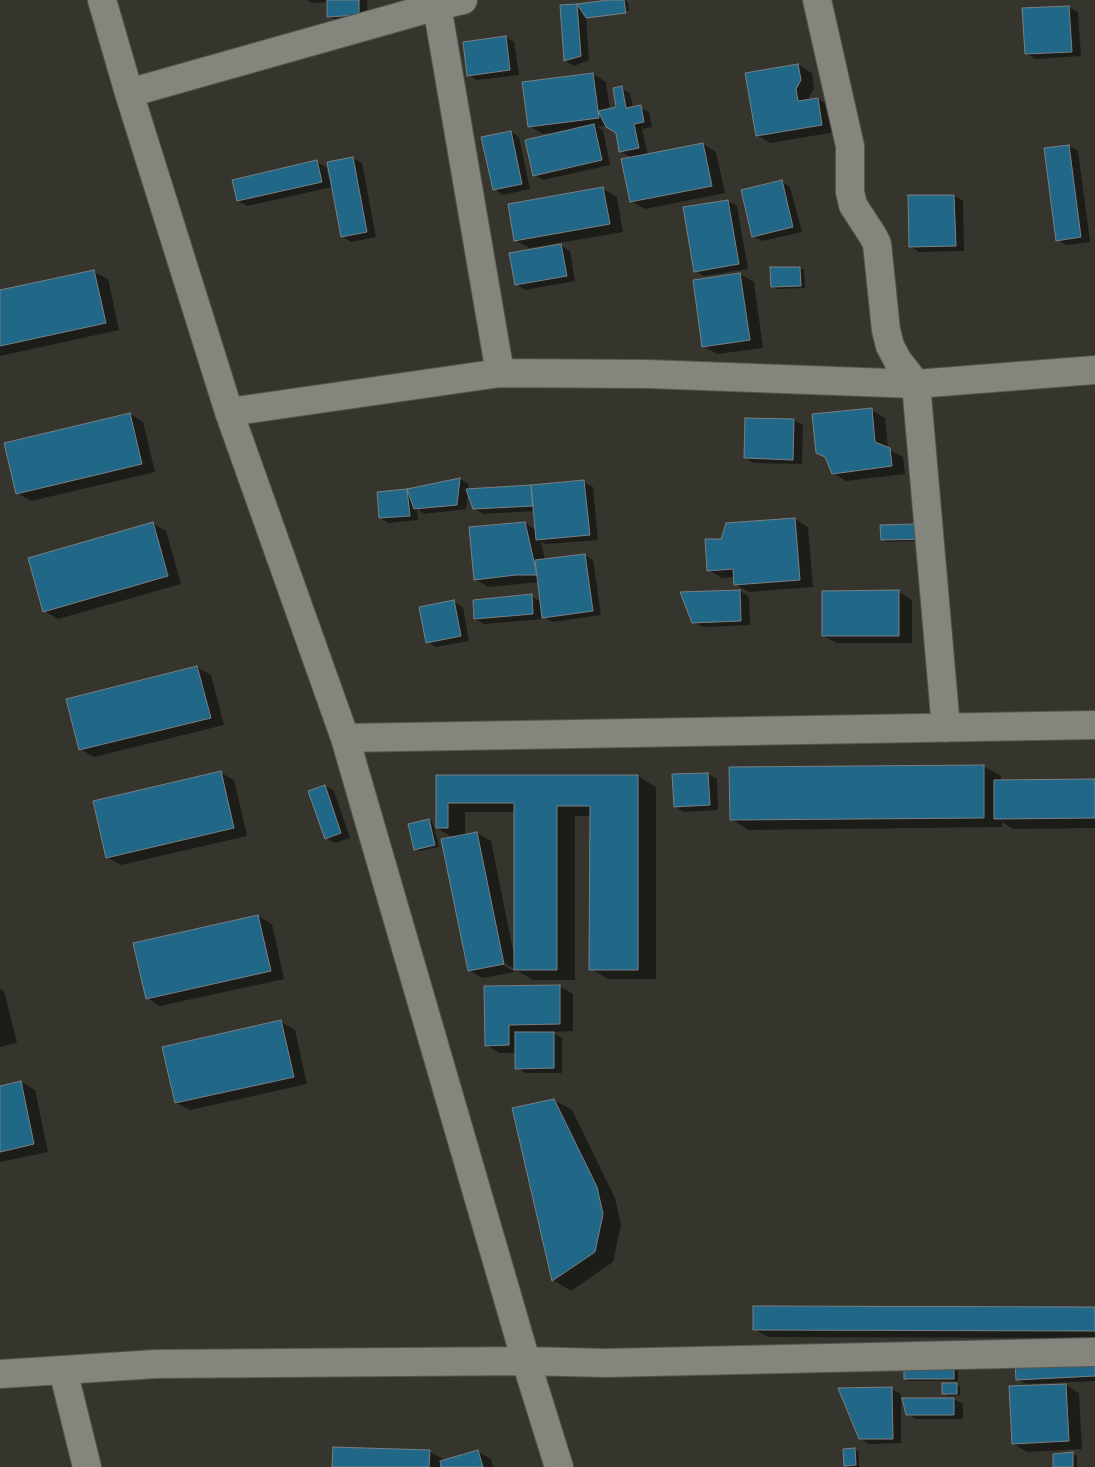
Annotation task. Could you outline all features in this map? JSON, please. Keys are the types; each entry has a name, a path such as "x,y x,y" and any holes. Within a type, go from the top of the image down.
{"street":[{"path":"102,0 129,93 229,412 345,738 526,1361 559,1467"},
{"path":"129,93 463,0"},
{"path":"817,0 850,146 850,192 852,205 877,244 886,330 890,346 916,384 946,728"},
{"path":"437,6 500,374"},
{"path":"229,412 500,374 648,374 916,384 1095,370"},
{"path":"345,738 1095,725"},
{"path":"0,1374 156,1364 526,1361 606,1363 1095,1352"},
{"path":"63,1370 87,1467"}],"building":[{"path":"327,0 359,0 359,15 327,17"},
{"path":"624,0 626,13 586,18 577,4"},
{"path":"577,4 581,56 564,61 560,5"},
{"path":"1069,6 1072,52 1025,54 1022,8"},
{"path":"506,36 510,70 467,76 463,42"},
{"path":"798,64 801,80 796,89 798,101 818,98 822,125 756,136 745,73"},
{"path":"593,73 599,118 528,127 522,82"},
{"path":"622,86 626,108 641,105 644,122 634,124 639,148 619,152 616,133 606,127 598,111 616,107 613,88"},
{"path":"594,124 602,160 533,176 525,140"},
{"path":"511,131 522,184 493,190 481,137"},
{"path":"703,143 712,186 630,202 621,159"},
{"path":"1069,145 1081,237 1056,241 1044,148"},
{"path":"353,157 367,232 341,237 327,162"},
{"path":"317,160 322,182 237,201 232,180"},
{"path":"782,180 793,227 752,237 741,190"},
{"path":"603,187 610,224 514,241 508,204"},
{"path":"908,195 954,195 956,246 909,247"},
{"path":"728,200 739,264 694,272 683,207"},
{"path":"561,244 567,276 515,285 509,253"},
{"path":"770,267 800,267 801,286 771,287"},
{"path":"94,270 106,323 0,346 0,290"},
{"path":"740,273 750,340 702,347 693,280"},
{"path":"872,408 875,442 890,448 892,466 832,474 825,457 816,453 812,414"},
{"path":"130,413 142,464 16,494 4,443"},
{"path":"745,418 794,419 793,460 744,458"},
{"path":"460,478 457,505 414,509 407,489"},
{"path":"584,480 590,535 536,540 531,485"},
{"path":"531,485 533,506 473,509 466,489"},
{"path":"407,489 410,516 379,518 377,492"},
{"path":"795,518 800,580 734,585 733,569 707,571 705,539 721,539 726,523"},
{"path":"153,522 168,576 43,612 28,558"},
{"path":"525,522 537,575 516,575 474,580 469,527"},
{"path":"914,524 929,539 881,540 880,525"},
{"path":"585,554 593,611 542,618 535,560"},
{"path":"740,590 741,621 692,623 680,592"},
{"path":"899,590 899,636 822,636 822,591"},
{"path":"532,594 533,614 474,619 473,600"},
{"path":"454,600 461,636 426,643 419,607"},
{"path":"197,666 211,718 79,750 66,699"},
{"path":"984,765 984,818 730,820 729,767"},
{"path":"221,771 234,828 106,858 93,801"},
{"path":"708,773 710,805 674,807 672,774"},
{"path":"436,775 638,775 638,970 589,970 590,806 557,806 557,970 514,970 514,803 448,803 448,828 436,828"},
{"path":"1095,779 1095,818 994,819 994,780"},
{"path":"325,785 341,833 325,839 308,791"},
{"path":"429,819 435,845 414,850 408,824"},
{"path":"477,832 504,964 468,971 441,839"},
{"path":"258,915 271,971 146,999 133,943"},
{"path":"560,985 560,1024 509,1025 509,1045 485,1046 484,986"},
{"path":"281,1020 294,1077 175,1103 162,1047"},
{"path":"515,1032 554,1032 554,1068 515,1069"},
{"path":"21,1081 34,1144 0,1152 0,1086"},
{"path":"554,1099 597,1187 603,1214 595,1252 552,1281 512,1108"},
{"path":"753,1306 1095,1307 1095,1331 753,1330"},
{"path":"1095,1358 1095,1376 1016,1380 1015,1362"},
{"path":"904,1364 954,1364 954,1379 904,1379"},
{"path":"942,1383 957,1383 957,1394 942,1394"},
{"path":"1066,1384 1069,1441 1012,1444 1009,1386"},
{"path":"892,1387 893,1439 859,1439 838,1388"},
{"path":"902,1398 954,1398 954,1415 906,1415"},
{"path":"333,1447 430,1450 429,1467 332,1467"},
{"path":"855,1448 856,1465 844,1466 843,1449"},
{"path":"478,1450 483,1467 441,1467 440,1461"},
{"path":"1073,1452 1073,1467 1053,1467 1053,1454"}]}
